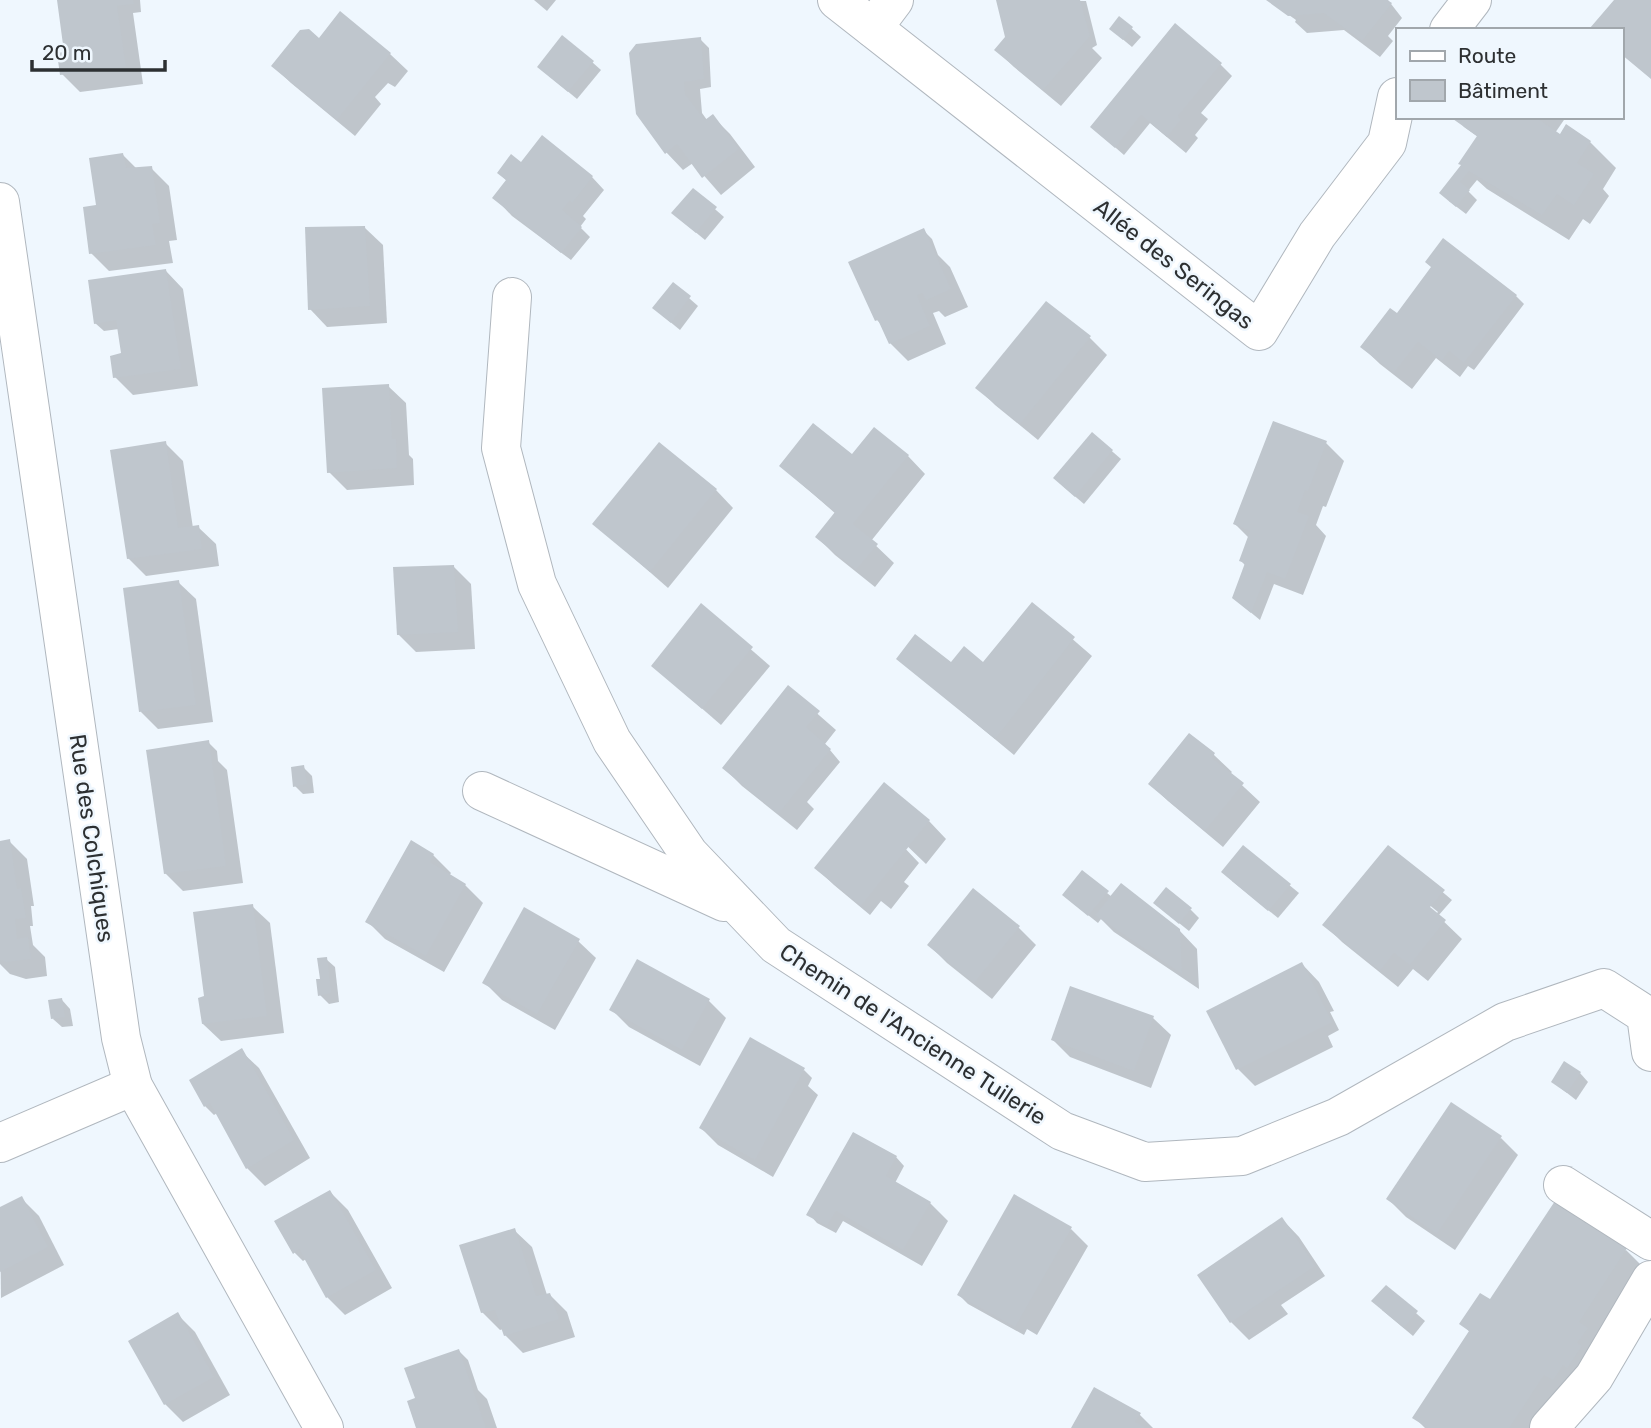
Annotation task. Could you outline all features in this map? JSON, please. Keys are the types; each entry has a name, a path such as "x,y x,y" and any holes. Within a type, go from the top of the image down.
{"street":[{"name":"Allée des Seringas","path":"837,0 884,14 1259,331 1317,235 1387,143 1396,102"},
{"path":"1451,28 1472,0"},
{"name":"Rue des Colchiques","path":"0,202 121,1038 133,1086 324,1428"},
{"name":"Chemin de l'Ancienne Tuilerie","path":"512,296 501,448 537,584 612,741 689,854 776,945 1062,1131 1145,1162 1242,1156 1338,1117 1505,1022 1604,988 1646,1015 1651,1052"},
{"path":"482,791 742,910"},
{"path":"0,1143 133,1086"},
{"path":"1563,1185 1651,1241"},
{"path":"1549,1428 1594,1377 1651,1280"}],"building":[{"path":"57,0 133,0 134,4 117,6 126,67 60,75 57,53 64,52"},
{"path":"996,0 1080,0 1090,36 1043,90 994,50 1005,37"},
{"path":"1266,0 1387,0 1392,3 1362,41 1324,13 1288,16"},
{"path":"1614,0 1651,0 1651,79 1623,56 1623,28 1590,28"},
{"path":"340,11 391,53 337,120 271,66 300,30 309,29 319,38"},
{"path":"1119,16 1133,27 1123,40 1109,29"},
{"path":"1175,23 1222,63 1178,116 1181,120 1167,137 1141,115 1115,148 1090,127"},
{"path":"562,35 594,61 568,92 537,67"},
{"path":"701,37 704,79 684,82 685,94 705,120 713,114 739,149 702,178 677,144 665,154 636,114 629,53 636,44"},
{"path":"1453,119 1538,119 1560,134 1566,124 1591,141 1577,163 1594,174 1574,205 1557,194 1542,215 1469,171 1460,182 1470,190 1456,207 1439,193 1461,165 1458,164 1477,136"},
{"path":"542,135 593,176 572,203 570,200 562,210 582,227 561,253 492,198 506,180 497,173 511,154 521,162"},
{"path":"123,153 126,168 152,166 160,223 152,224 156,245 89,254 83,207 96,205 89,158"},
{"path":"693,188 717,207 696,233 671,213"},
{"path":"365,226 370,306 308,310 305,227"},
{"path":"924,228 951,289 926,300 922,293 917,295 930,326 889,344 878,320 875,321 848,262"},
{"path":"1443,238 1517,295 1464,363 1449,351 1442,361 1418,342 1394,373 1360,347 1390,308 1397,313 1431,267 1425,262"},
{"path":"166,269 181,369 113,378 110,356 121,353 116,320 94,324 88,280"},
{"path":"673,282 691,296 671,323 652,308"},
{"path":"1046,301 1091,336 1020,424 975,388"},
{"path":"389,384 392,439 396,439 397,468 327,473 322,388"},
{"path":"1273,421 1327,441 1297,512 1309,516 1285,579 1267,572 1251,613 1232,598 1245,563 1239,561 1250,531 1233,524"},
{"path":"813,423 852,454 874,427 909,455 853,524 878,544 856,570 815,537 835,512 779,466"},
{"path":"1092,432 1113,450 1075,497 1053,478"},
{"path":"166,441 178,528 199,525 202,549 127,559 110,450"},
{"path":"659,442 717,489 650,572 592,524"},
{"path":"454,565 458,632 397,635 393,567"},
{"path":"179,580 196,705 139,712 123,588"},
{"path":"1032,602 1075,637 995,739 896,659 915,634 951,662 964,646 983,662"},
{"path":"701,603 753,647 702,709 651,666"},
{"path":"788,685 820,711 806,727 831,749 778,814 722,768"},
{"path":"1189,733 1215,753 1212,758 1244,783 1205,831 1148,784"},
{"path":"209,740 226,866 164,874 146,750"},
{"path":"304,765 307,784 293,787 291,767"},
{"path":"884,782 930,820 861,906 814,868"},
{"path":"10,839 17,889 21,888 26,918 15,919 17,939 28,937 31,959 7,962 0,960 0,841"},
{"path":"411,840 434,854 430,862 466,884 426,956 365,922"},
{"path":"1243,845 1291,884 1268,911 1221,872"},
{"path":"1388,845 1445,890 1430,907 1446,920 1410,965 1394,953 1380,971 1322,925"},
{"path":"1082,870 1109,891 1088,916 1062,895"},
{"path":"1121,883 1180,929 1182,974 1095,915"},
{"path":"1166,887 1192,908 1179,924 1153,903"},
{"path":"973,888 1020,926 974,983 927,945"},
{"path":"253,904 267,1016 202,1024 198,998 204,996 193,912"},
{"path":"524,907 580,939 537,1014 482,983"},
{"path":"327,957 331,993 318,996 316,979 320,979 317,958"},
{"path":"637,959 710,999 682,1050 609,1010"},
{"path":"1302,962 1332,1022 1236,1070 1206,1011"},
{"path":"1070,986 1154,1016 1134,1071 1051,1040"},
{"path":"62,998 65,1017 51,1019 48,1000"},
{"path":"750,1037 805,1068 755,1160 699,1128"},
{"path":"242,1048 294,1140 246,1169 210,1103 204,1107 189,1080"},
{"path":"1564,1061 1581,1072 1567,1093 1551,1082"},
{"path":"1451,1102 1502,1136 1437,1234 1386,1199"},
{"path":"853,1132 897,1156 886,1176 931,1202 903,1250 836,1211 827,1226 806,1215"},
{"path":"330,1190 376,1270 326,1298 299,1249 293,1254 274,1221"},
{"path":"1014,1194 1072,1227 1015,1327 957,1295"},
{"path":"22,1196 48,1247 0,1272 0,1207"},
{"path":"1555,1201 1627,1248 1579,1322 1588,1328 1577,1343 1582,1346 1567,1368 1563,1365 1553,1380 1544,1375 1509,1428 1428,1428 1412,1418 1469,1331 1459,1324 1480,1293 1490,1299"},
{"path":"1282,1217 1315,1266 1230,1323 1197,1275"},
{"path":"515,1228 536,1296 550,1293 559,1319 504,1336 495,1310 481,1313 459,1245"},
{"path":"1386,1285 1418,1311 1404,1328 1371,1301"},
{"path":"178,1312 214,1377 164,1405 128,1341"},
{"path":"459,1349 486,1428 416,1428 407,1401 415,1398 404,1368"},
{"path":"1094,1387 1141,1413 1135,1422 1146,1428 1071,1428"}]}
